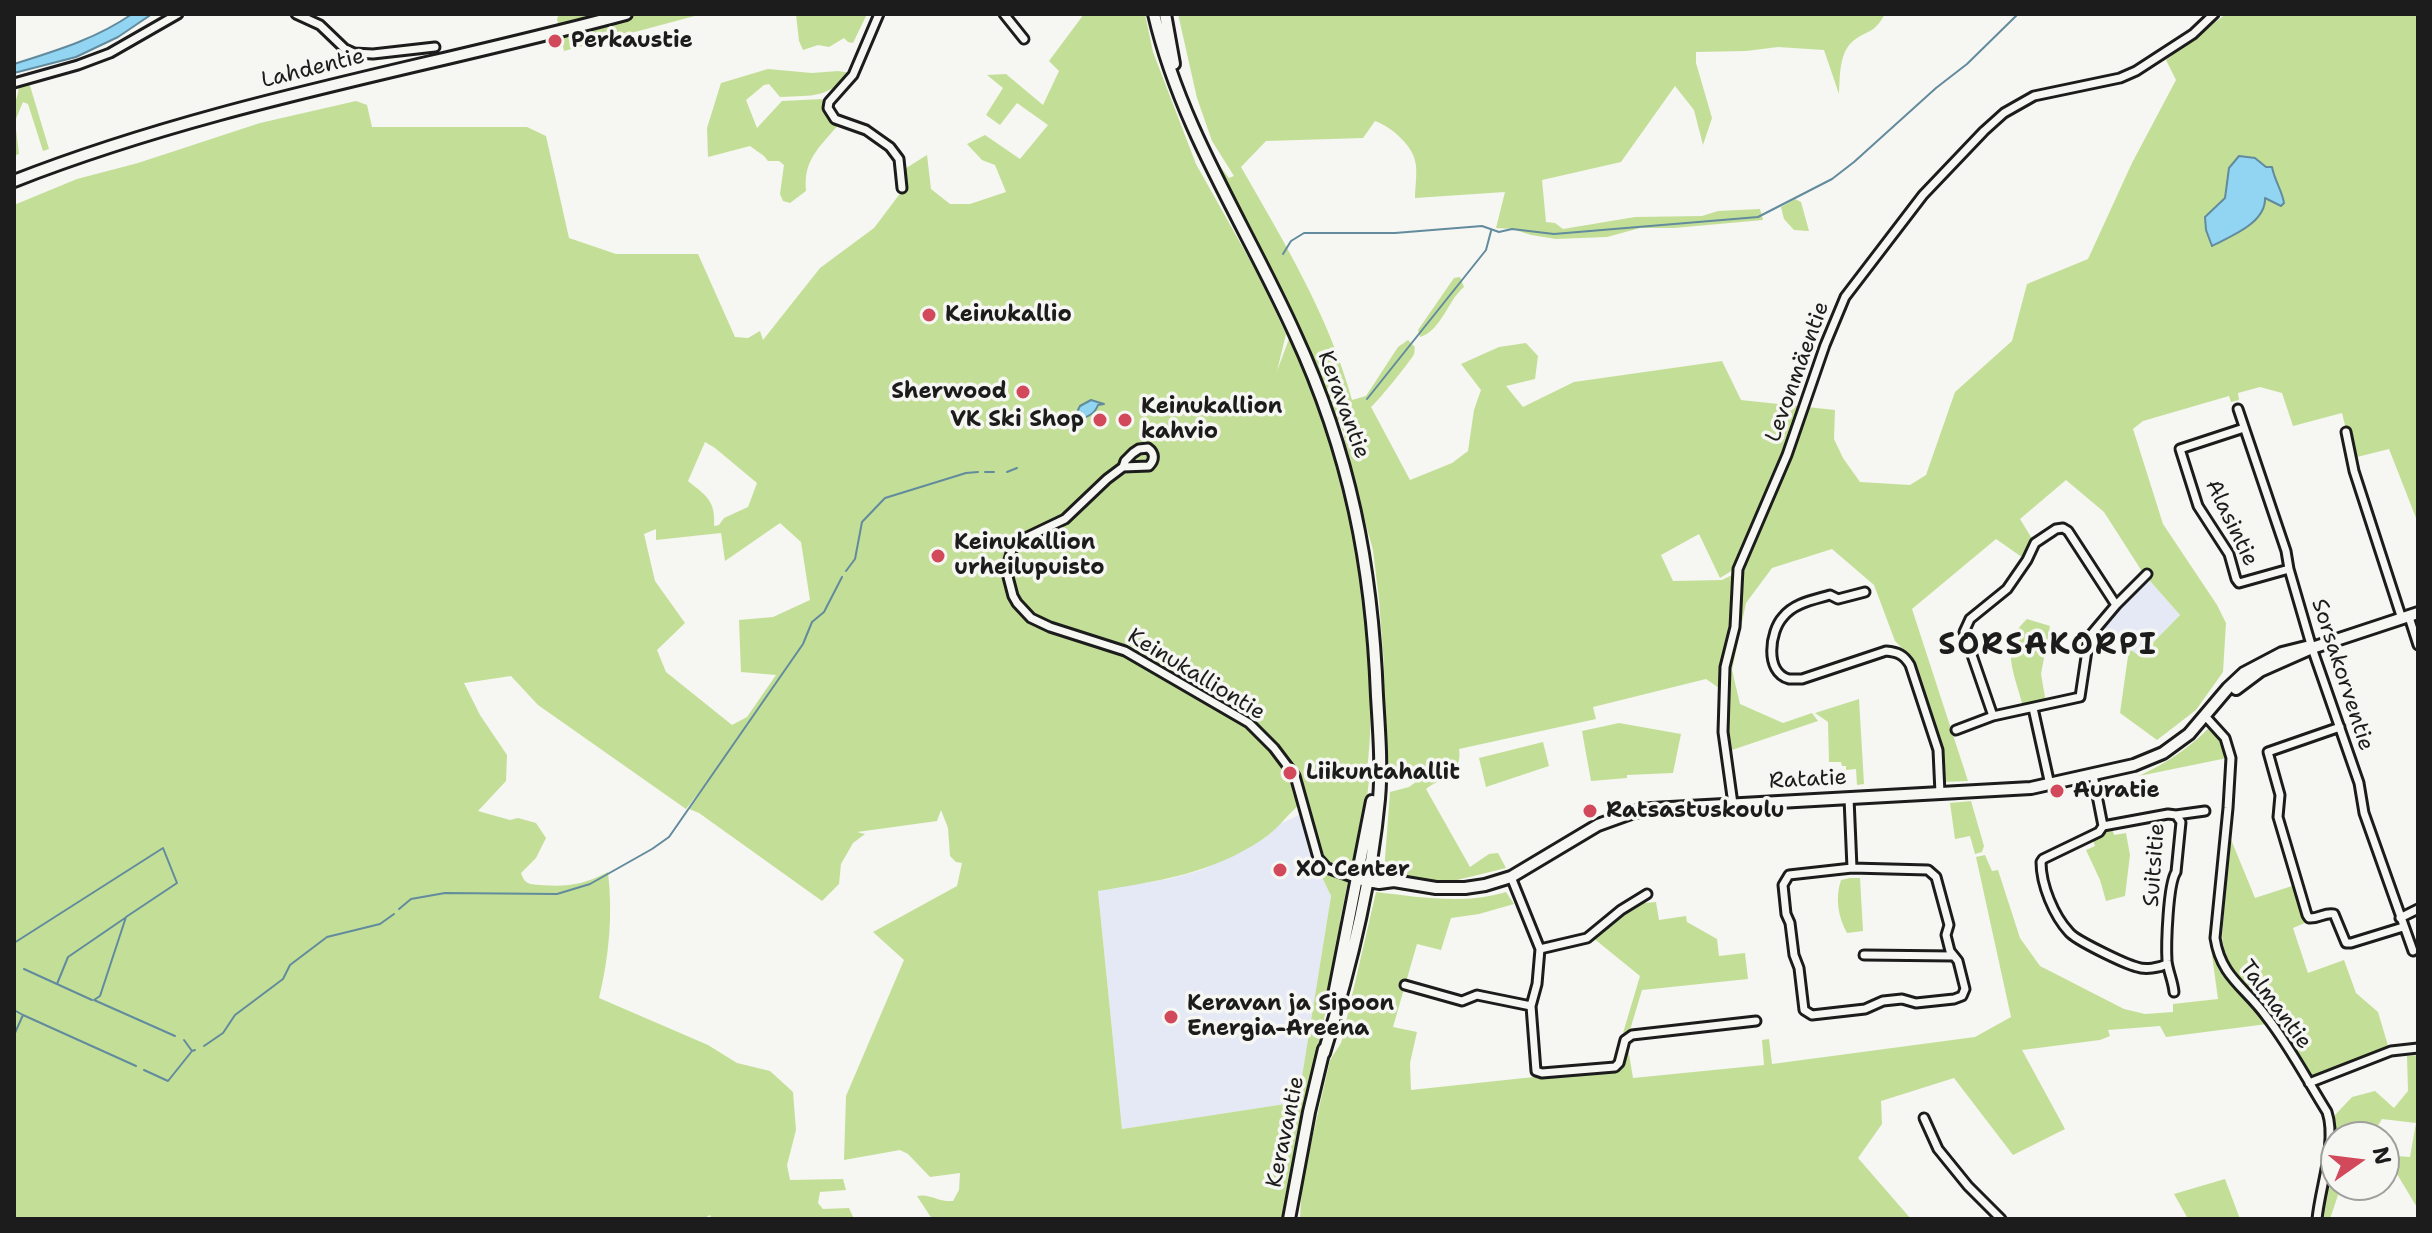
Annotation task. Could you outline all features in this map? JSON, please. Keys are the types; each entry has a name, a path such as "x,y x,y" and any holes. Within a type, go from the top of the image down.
{"main road":[{"name":"Lahdentie","path":"14,181 81,155 197,119 626,14"},
{"name":"Keravantie","path":"1154,14 1169,68 1226,200 1295,333 1325,405 1353,499 1371,592 1378,759 1356,936 1309,1112 1289,1219"},
{"name":"Keravantie","path":"1165,14 1178,89"},
{"name":"Ratatie","path":"1363,876 1436,888 1465,888 1511,877 1598,825 1652,809 2050,785 2134,765 2163,753 2189,734 2228,688 2257,665 2291,651 2312,648 2410,616"}],"street":[{"path":"14,83 110,53 178,14"},
{"path":"296,14 320,25 345,49 354,53 373,54 435,47"},
{"path":"879,14 853,75 829,102 828,108 835,119 866,130 890,147 899,159 902,188"},
{"path":"1004,14 1024,39"},
{"name":"Levonmäentie","path":"1733,804 1724,719 1725,667 1735,627 1738,569 1787,455 1845,297 1923,195 2004,113 2034,96 2120,78 2156,60 2193,34 2214,14"},
{"name":"Sorsakorventie","path":"2238,409 2286,551 2312,648 2359,783 2368,824 2413,951"},
{"name":"Alasintie","path":"2244,428 2180,449 2198,506 2229,554 2239,583 2289,569"},
{"path":"2346,432 2354,471 2410,616 2418,645"},
{"name":"Keinukalliontie","path":"1123,467 1065,519 1019,541 1008,563 1007,573 1013,596 1031,618 1125,651 1249,723 1274,748 1295,776 1318,858 1333,870 1363,876"},
{"path":"1993,716 1964,632 1970,619 2007,589 2035,543 2056,529 2068,531 2116,605"},
{"path":"1956,730 1993,716 2080,697 2089,637 2147,574"},
{"path":"1865,592 1838,599 1830,595 1795,607 1781,618 1774,634 1773,660 1780,674 1790,679 1802,679 1886,651 1905,657 1938,750 1940,793"},
{"path":"2033,708 2050,785"},
{"name":"Talmantie","path":"2206,717 2225,738 2231,758 2215,938 2217,952 2223,967 2265,1014 2327,1112 2331,1130 2317,1219"},
{"path":"2340,727 2268,752 2280,795 2278,817 2309,918 2334,914 2346,943 2351,943 2402,923 2418,909"},
{"path":"2093,775 2103,826 2099,832 2043,859 2047,890 2059,918 2071,935 2139,968 2167,964"},
{"path":"1849,798 1852,868"},
{"path":"2176,815 2205,811"},
{"name":"Suitsitie","path":"2103,826 2176,815 2181,822 2176,872 2172,878 2167,964 2172,974 2174,992"},
{"path":"1852,868 1932,872 1949,925 1946,935 1953,956 1958,961 1965,989 1962,996 1916,1003 1902,999 1883,1001 1865,1009 1807,1014 1783,885 1789,875 1852,868"},
{"path":"1511,877 1540,949 1531,1006 1536,1071 1615,1067 1625,1040 1632,1035 1756,1021"},
{"path":"1540,949 1587,938 1621,910 1647,894"},
{"path":"1864,955 1953,956"},
{"path":"1405,985 1462,1001 1477,995 1531,1006"},
{"path":"2309,1083 2391,1051 2418,1048"},
{"path":"1924,1118 1938,1149 1968,1186 2001,1219"}],"shaded area":[{"path":"2148,579 2180,615 2140,656 2105,635 2103,625"},
{"path":"1301,814 1309,850 1331,896 1299,1095 1285,1104 1122,1129 1098,890 1169,879 1202,870 1265,838 1280,824"}],"green space":[{"path":"559,14 702,14 564,51 557,19"},
{"path":"796,14 867,14 853,43 844,38 829,47 818,45 803,50"},
{"path":"1084,14 1145,14 1153,52 1196,164 1260,278 1286,334 1277,371 1292,337 1309,374 1329,434 1352,529 1368,635 1371,707 1366,779 1369,781 1360,851 1352,861 1340,921 1343,931 1303,1116 1285,1219 932,1219 917,1196 953,1201 959,1190 960,1173 930,1177 900,1150 844,1160 846,1096 904,960 873,932 957,886 962,863 950,856 948,828 941,810 937,821 857,832 865,834 853,843 841,864 839,884 822,901 689,809 710,778 686,809 538,705 511,676 464,683 480,715 507,755 506,781 478,811 536,823 546,838 536,858 521,873 528,883 567,885 591,880 608,872 609,936 599,998 708,1045 737,1063 770,1071 793,1092 796,1130 787,1165 790,1180 843,1179 846,1190 820,1192 818,1203 823,1209 849,1208 854,1219 712,1219 710,1215 703,1219 14,1219 14,205 77,179 138,163 260,123 356,101 367,105 372,127 527,127 546,136 569,238 616,254 698,254 735,337 748,338 760,331 763,340 820,268 874,228 902,191 903,170 927,155 931,189 950,204 970,204 1006,192 995,165 982,160 967,144 985,135 1020,159 1048,125 1017,103 1000,125 986,115 1003,88 987,75 1006,74 1043,105 1059,71 1049,61","holes":["705,442 757,483 748,507 714,526 711,504 688,481","780,523 801,542 810,600 773,617 739,620 741,672 776,675 747,717 732,725 666,672 657,650 685,623 655,581 644,534 656,529 656,540 721,533 725,561","1299,805 1309,850 1331,896 1299,1095 1285,1104 1122,1129 1098,891 1142,884 1204,868 1243,851 1268,835"]},
{"path":"1178,14 1885,14 1877,26 1847,48 1841,67 1839,94 1824,50 1778,47 1696,52 1696,63 1712,118 1703,145 1694,110 1675,86 1621,162 1542,180 1546,222 1555,223 1563,229 1635,217 1702,216 1718,211 1760,209 1763,220 1640,228 1607,237 1556,239 1496,228 1505,192 1415,198 1416,166 1412,152 1395,133 1375,121 1363,138 1266,141 1241,167 1318,309 1352,400 1366,396 1398,347 1408,340 1415,347 1408,364 1371,407 1410,480 1452,463 1468,451 1474,410 1481,390 1461,364 1499,347 1526,343 1538,356 1535,379 1506,386 1523,407 1574,382 1722,361 1741,400 1835,410 1834,439 1860,482 1910,485 1926,475 1955,392 2012,341 2027,284 2088,259 2132,163 2176,80 2166,60 2226,14 2418,14 2418,523 2389,449 2353,458 2342,413 2293,426 2282,393 2260,387 2238,393 2239,400 2231,402 2229,396 2143,421 2133,429 2163,524 2226,623 2223,672 2196,710 2157,740 2120,713 2129,649 2140,656 2180,615 2143,573 2104,512 2066,480 2020,519 2034,542 2026,560 1996,539 1912,609 1968,781 1943,782 1913,664 1895,641 1874,585 1832,549 1772,568 1746,603 1732,670 1740,704 1783,723 1812,713 1818,721 1729,751 1725,731 1727,667 1737,626 1736,568 1720,578 1699,534 1661,555 1673,581 1722,580 1736,573 1733,627 1722,690 1706,679 1593,707 1596,719 1459,749 1455,769 1426,789 1470,867 1489,854 1498,853 1506,868 1445,883 1384,872 1390,792 1409,787 1420,779 1394,780 1385,775 1384,665 1373,550 1343,431 1294,317 1208,150 1229,178 1234,176 1212,141 1197,98","holes":["2255,158 2272,168 2275,183 2282,193 2264,197 2249,225 2212,245 2205,217 2225,198 2229,168"]},
{"path":"768,69 851,73 819,94 780,97 769,84 746,100 757,128 782,101 822,99 827,116 838,125 810,163 806,191 790,203 783,201 780,194 784,165 779,161 768,161 750,146 708,157 707,128 721,83"},
{"path":"28,79 49,149 43,151 28,104 23,102 15,121 19,154 16,155 13,120 18,82"},
{"path":"1795,199 1801,202 1809,231 1794,230 1784,219 1781,207"},
{"path":"1460,277 1464,287 1434,328 1420,337 1418,330 1454,278"},
{"path":"2027,619 2050,626 2041,674 2046,703 2023,707 2013,672 2011,650 2018,629"},
{"path":"1859,699 1864,784 1857,785 1856,769 1846,770 1841,762 1829,762 1828,722 1815,713"},
{"path":"1619,723 1681,734 1673,773 1627,775 1627,778 1591,781 1582,731"},
{"path":"2209,728 2221,737 2227,758 2139,776 2176,755"},
{"path":"1543,742 1549,766 1486,787 1479,758"},
{"path":"1971,801 1984,846 1982,852 1975,854 1970,836 1955,839 1950,803"},
{"path":"2112,828 2114,835 2126,833 2130,855 2125,896 2106,901 2086,850 2095,846 2093,840 2104,830"},
{"path":"2230,837 2255,898 2295,885 2307,922 2293,928 2308,973 2344,960 2356,993 2378,1012 2389,1049 2311,1077 2271,1013 2233,970 2224,949 2222,936"},
{"path":"1985,855 1992,871 1998,870 2020,938 2040,966 2124,1009 2145,1014 2173,1012 2173,1004 2218,999 2211,948 2223,974 2267,1024 2166,1037 2160,1026 2108,1030 2110,1036 2100,1040 2022,1050 2065,1129 2013,1155 1954,1078 1881,1101 1882,1124 1858,1158 1911,1219 1300,1219 1302,1182 1330,1060 1341,1043 1376,892 1457,899 1506,892 1514,904 1451,918 1441,950 1417,944 1393,1027 1417,1032 1410,1063 1411,1090 1534,1077 1542,1073 1618,1067 1627,1042 1633,1078 1764,1065 1762,1040 1769,1039 1772,1064 1975,1037 2011,1017 1976,857"},
{"path":"1860,878 1863,931 1847,933 1841,920 1838,894 1841,880"},
{"path":"1656,902 1659,920 1686,916 1687,922 1717,939 1719,956 1745,953 1748,979 1642,990 1630,1030 1623,1033 1640,976 1592,937 1634,904"},
{"path":"2418,1055 2418,1209 2400,1179 2400,1156 2410,1157 2416,1123 2382,1119 2334,1121 2335,1115 2352,1097 2375,1091 2394,1108 2408,1091 2407,1056"},
{"path":"2225,1179 2240,1219 2188,1219 2174,1194"},
{"path":"2324,1201 2336,1201 2330,1219 2321,1219"}],"water":[{"path":"132,14 152,14 118,37 76,57 14,73 14,64 90,37"},
{"path":"2239,156 2255,158 2266,167 2272,167 2284,203 2281,206 2265,198 2264,207 2254,222 2212,246 2205,217 2225,198 2229,168"},
{"path":"1091,400 1104,404 1098,405 1087,417 1074,418 1080,406"}],"waterway":[{"path":"1283,254 1291,241 1304,233 1395,233 1482,226 1499,232 1512,229 1554,234 1758,217 1832,179 1854,162 1967,64 2018,14"},
{"path":"1367,399 1486,250 1491,231"},
{"path":"1068,426 1076,419"},
{"path":"1007,472 1017,468"},
{"path":"846,571 855,559 862,522 885,498 978,472"},
{"path":"985,472 994,472"},
{"path":"399,909 411,899 445,893 557,894 590,884 669,837 803,644 812,622 824,612 842,577"},
{"path":"14,943 163,848 177,883 126,917 100,996 94,1000 175,1036"},
{"path":"204,1046 223,1033 235,1015 283,979 290,965 327,937 380,924 394,914"},
{"path":"57,984 68,957 125,918"},
{"path":"24,969 92,1000"},
{"path":"14,1010 23,1015"},
{"path":"14,1035 23,1015 136,1066"},
{"path":"184,1040 192,1051 195,1050"},
{"path":"144,1070 168,1081 192,1051"}],"place":[{"name":"Perkaustie","path":"555,41"},
{"name":"Keinukallio","path":"929,315"},
{"name":"Sherwood","path":"1023,392"},
{"name":"VK Ski Shop","path":"1100,420"},
{"name":"Keinukallion kahvio","path":"1125,420"},
{"name":"Keinukallion urheilupuisto","path":"938,556"},
{"name":"Liikuntahallit","path":"1290,773"},
{"name":"Auratie","path":"2057,791"},
{"name":"Ratsastuskoulu","path":"1590,811"},
{"name":"XO Center","path":"1280,870"},
{"name":"Keravan ja Sipoon Energia-Areena","path":"1171,1017"}],"district":[{"name":"SORSAKORPI","path":"2048,646"}]}
